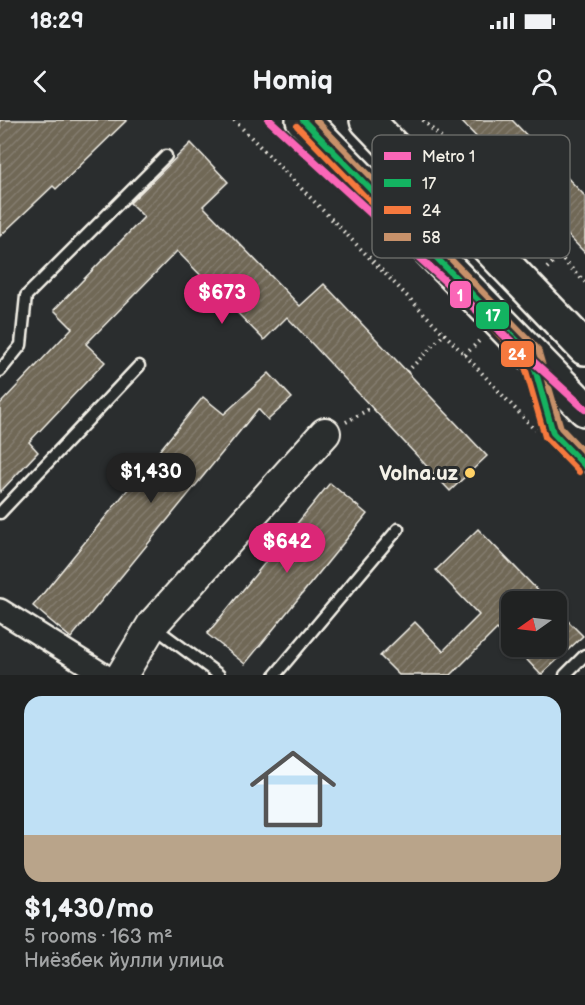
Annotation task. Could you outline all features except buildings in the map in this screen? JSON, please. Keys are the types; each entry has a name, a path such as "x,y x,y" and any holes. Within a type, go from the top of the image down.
{"main road":[{"path":"303,120 372,191"},
{"path":"367,120 381,135"},
{"path":"437,258 585,409"},
{"path":"499,258 585,348"}],"street":[{"path":"122,675 152,625 325,434"},
{"path":"0,610 104,675"}],"lane":[{"path":"0,371 21,345 26,296 166,156"},
{"path":"531,355 554,433 585,466"},
{"path":"0,513 139,366"},
{"path":"275,675 398,529"},
{"path":"152,625 219,675"},
{"path":"564,675 585,655"}],"path":[{"path":"234,120 444,333 537,433"},
{"path":"423,120 438,135"},
{"path":"561,258 585,282"},
{"path":"407,372 444,333"},
{"path":"465,355 480,340"}],"metro line":[{"name":"1","path":"269,120 372,214"},
{"name":"1","path":"420,258 585,409"}],"transit line":[{"name":"17","path":"303,120 372,191"},
{"name":"58","path":"316,120 372,178"},
{"name":"24","path":"297,126 372,204"},
{"name":"24","path":"424,258 523,360 545,437 579,472"},
{"name":"17","path":"437,258 531,355 553,433 585,466"},
{"name":"58","path":"450,258 538,349 561,428 585,453"}],"place":[{"name":"Volna.uz","path":"470,473"}]}
